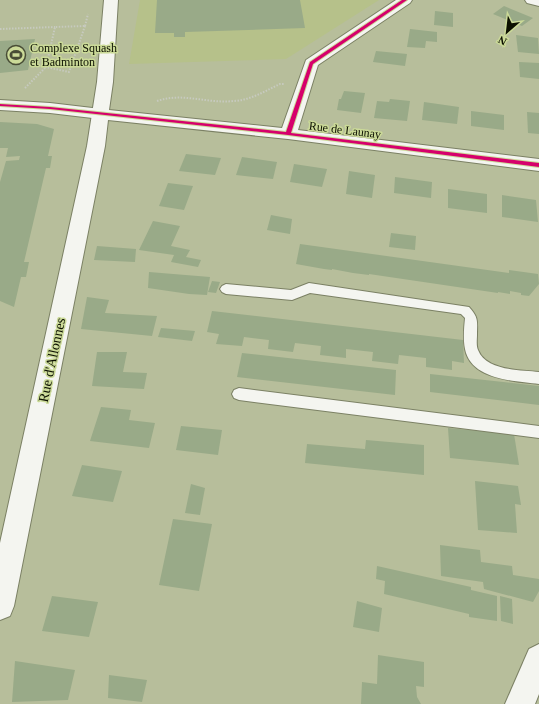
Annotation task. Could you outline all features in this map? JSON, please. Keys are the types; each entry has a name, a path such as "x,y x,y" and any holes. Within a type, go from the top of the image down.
{"street":[{"name":"Rue d'Allonnes","path":"0,606 4,563 60,322 96,146 101,114 111,0"},
{"path":"288,134 311,63 405,0"},
{"path":"532,0 539,2"},
{"name":"Rue de Launay","path":"0,105 50,108 148,118 539,165"},
{"path":"520,704 539,659"}],"lane":[{"path":"226,289 292,295 309,288 465,310 471,317 472,351 480,364 504,374 539,378"},
{"path":"239,394 539,432"}],"path":[{"path":"0,29 85,26 69,72 46,67"},
{"path":"23,90 46,67 54,27"},
{"path":"148,118 153,104 170,96 220,102 243,100 280,84 304,85"}],"shaded area":[{"path":"140,0 379,0 286,59 129,64"}],"building":[{"path":"157,0 300,0 305,28 185,32 185,37 174,37 174,33 155,33"},
{"path":"504,6 533,18 522,26 493,14"},
{"path":"435,11 453,13 453,27 434,25"},
{"path":"410,29 437,32 437,42 426,41 425,48 407,47"},
{"path":"516,35 538,38 539,54 518,52"},
{"name":"Complexe Squash et Badminton","path":"35,39 28,70 0,73 0,41"},
{"path":"376,51 407,54 405,66 373,62"},
{"path":"519,62 539,63 539,79 520,77"},
{"path":"344,91 365,93 361,113 337,110 339,99 341,99"},
{"path":"390,99 410,101 407,121 374,118 377,101 389,102"},
{"path":"424,102 459,107 457,124 422,120"},
{"path":"471,111 504,115 504,130 471,126"},
{"path":"527,112 539,113 539,134 528,133"},
{"path":"0,122 37,124 54,129 48,156 52,156 50,168 46,168 24,262 29,262 26,277 21,277 14,307 0,301 0,182 6,161 19,160 20,156 6,157 8,148 0,148"},
{"path":"186,154 221,158 215,175 179,171"},
{"path":"242,157 277,162 273,179 236,175"},
{"path":"294,164 327,169 322,187 290,182"},
{"path":"349,171 375,175 372,198 346,194"},
{"path":"395,177 432,182 431,198 394,193"},
{"path":"168,183 193,186 184,210 159,206"},
{"path":"448,189 487,194 487,213 448,208"},
{"path":"502,195 536,200 538,222 502,217"},
{"path":"271,215 292,219 290,234 267,230"},
{"path":"153,221 180,226 171,246 190,250 186,257 201,260 198,267 171,262 174,255 139,250"},
{"path":"391,233 416,236 415,250 389,247"},
{"path":"300,244 509,273 509,270 538,274 539,284 529,296 510,291 510,294 498,293 324,269 296,264"},
{"path":"97,246 136,249 135,262 94,260"},
{"path":"149,272 210,277 207,295 148,288"},
{"path":"212,281 220,282 216,293 208,292"},
{"path":"87,297 109,300 105,313 157,316 152,336 81,329"},
{"path":"212,311 463,340 464,363 452,361 452,370 426,367 426,358 399,355 398,364 372,361 373,352 346,349 346,358 320,355 321,346 295,343 293,352 268,349 269,340 244,337 242,346 216,344 219,334 207,332"},
{"path":"161,328 195,331 192,341 158,337"},
{"path":"97,352 127,352 123,372 147,373 144,389 92,386"},
{"path":"242,353 396,370 395,395 237,377"},
{"path":"430,374 539,386 539,405 430,392"},
{"path":"101,407 131,410 129,420 155,423 149,448 90,441"},
{"path":"181,426 222,430 218,455 176,450"},
{"path":"448,428 514,434 519,465 450,458"},
{"path":"366,440 424,445 424,475 305,463 307,444 365,449"},
{"path":"82,465 122,471 113,502 72,496"},
{"path":"475,481 518,486 521,505 515,504 517,533 478,530"},
{"path":"191,484 205,488 200,515 185,513"},
{"path":"173,519 212,524 199,591 159,585"},
{"path":"440,545 480,550 481,562 512,566 513,575 539,579 539,591 533,602 484,589 483,582 441,576"},
{"path":"377,566 471,587 471,590 497,596 497,621 469,617 469,614 384,594 385,581 376,579"},
{"path":"52,596 98,602 89,637 42,631"},
{"path":"500,596 512,599 513,624 501,621"},
{"path":"357,601 382,608 379,632 353,627"},
{"path":"378,655 424,662 424,687 416,686 417,697 421,704 361,704 362,682 377,684"},
{"path":"15,661 75,670 68,700 12,702"},
{"path":"109,675 147,680 142,702 108,698"}],"cycle path":[{"path":"288,134 311,63 405,0"},
{"path":"0,105 50,108 288,134 539,165"}],"place":[{"name":"Complexe Squash et Badminton","path":"16,55"}]}
